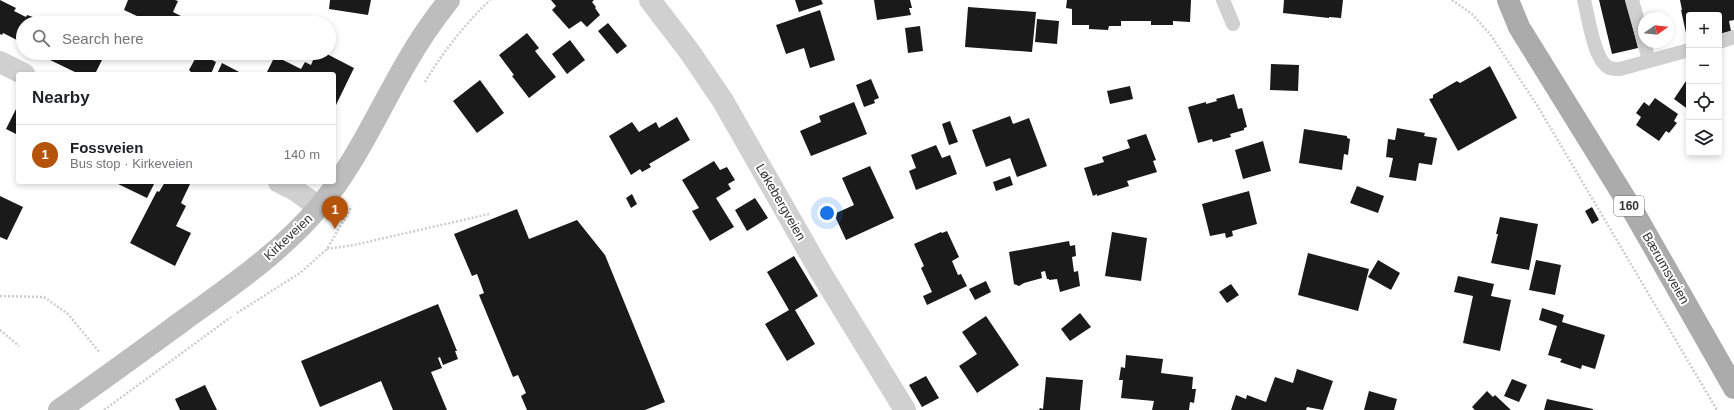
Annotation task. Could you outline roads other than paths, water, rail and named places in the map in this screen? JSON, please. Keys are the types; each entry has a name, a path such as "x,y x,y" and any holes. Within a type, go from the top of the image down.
{"main road":[{"name":"Kirkeveien","path":"336,182 359,148 408,60 449,0"},
{"name":"Bærumsveien","path":"1491,0 1519,27"},
{"name":"Bærumsveien","path":"1508,0 1519,27 1636,216 1734,388"},
{"name":"Kirkeveien","path":"59,410 210,301 258,264 297,231 319,207 335,184"}],"street":[{"name":"Løkebergveien","path":"650,0 689,51 723,101 821,273 905,410"},
{"path":"0,62 20,72"},
{"path":"283,184 295,190 319,207"}],"lane":[{"path":"1223,0 1233,24"},
{"path":"1584,0 1596,52 1602,62 1610,68 1620,69 1686,51"},
{"path":"1632,0 1649,60"},
{"path":"1722,41 1734,37"}],"place":[{"name":"Fossveien","path":"335,229"}]}
